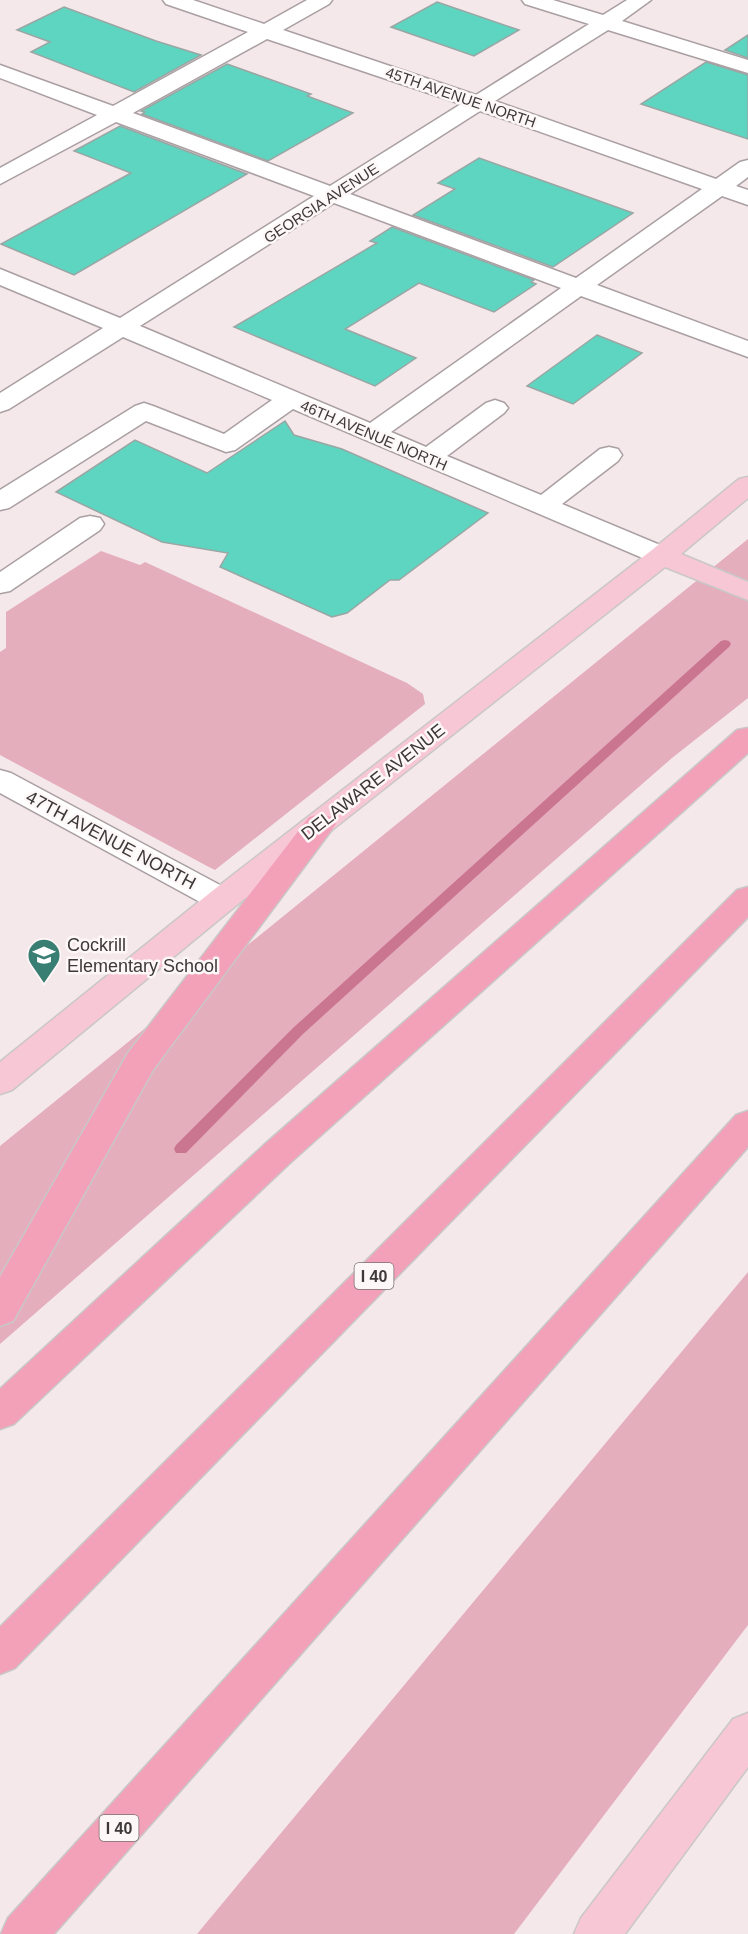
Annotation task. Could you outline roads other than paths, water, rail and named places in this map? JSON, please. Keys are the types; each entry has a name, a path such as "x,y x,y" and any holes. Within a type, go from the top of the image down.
{"highway":[{"path":"0,1413 277,1154 748,736"},
{"path":"0,1311 140,1062 320,824"},
{"name":"I 40","path":"0,1655 748,898"},
{"name":"I 40","path":"24,1934 748,1124"}],"main road":[{"name":"DELAWARE AVENUE","path":"0,1081 222,900 662,556 748,485"},
{"name":"46TH AVENUE NORTH","path":"662,556 748,592"},
{"path":"597,1934 747,1736"}],"street":[{"name":"45TH AVENUE NORTH","path":"173,0 265,33 478,102 748,198"},
{"path":"0,177 322,0"},
{"path":"532,0 748,67"},
{"name":"GEORGIA AVENUE","path":"0,404 122,330 641,0"},
{"path":"0,71 748,350"},
{"path":"371,434 748,167"},
{"name":"46TH AVENUE NORTH","path":"0,276 87,312 122,330 662,556"},
{"path":"0,502 144,411 225,444 290,400"},
{"path":"427,458 495,408"},
{"path":"542,507 609,455"},
{"path":"0,585 90,524"},
{"name":"47TH AVENUE NORTH","path":"0,780 222,900"}],"waterway":[{"path":"181,1149 298,1031 725,644"}],"place":[{"name":"Cockrill Elementary School","path":"44,984"}]}
